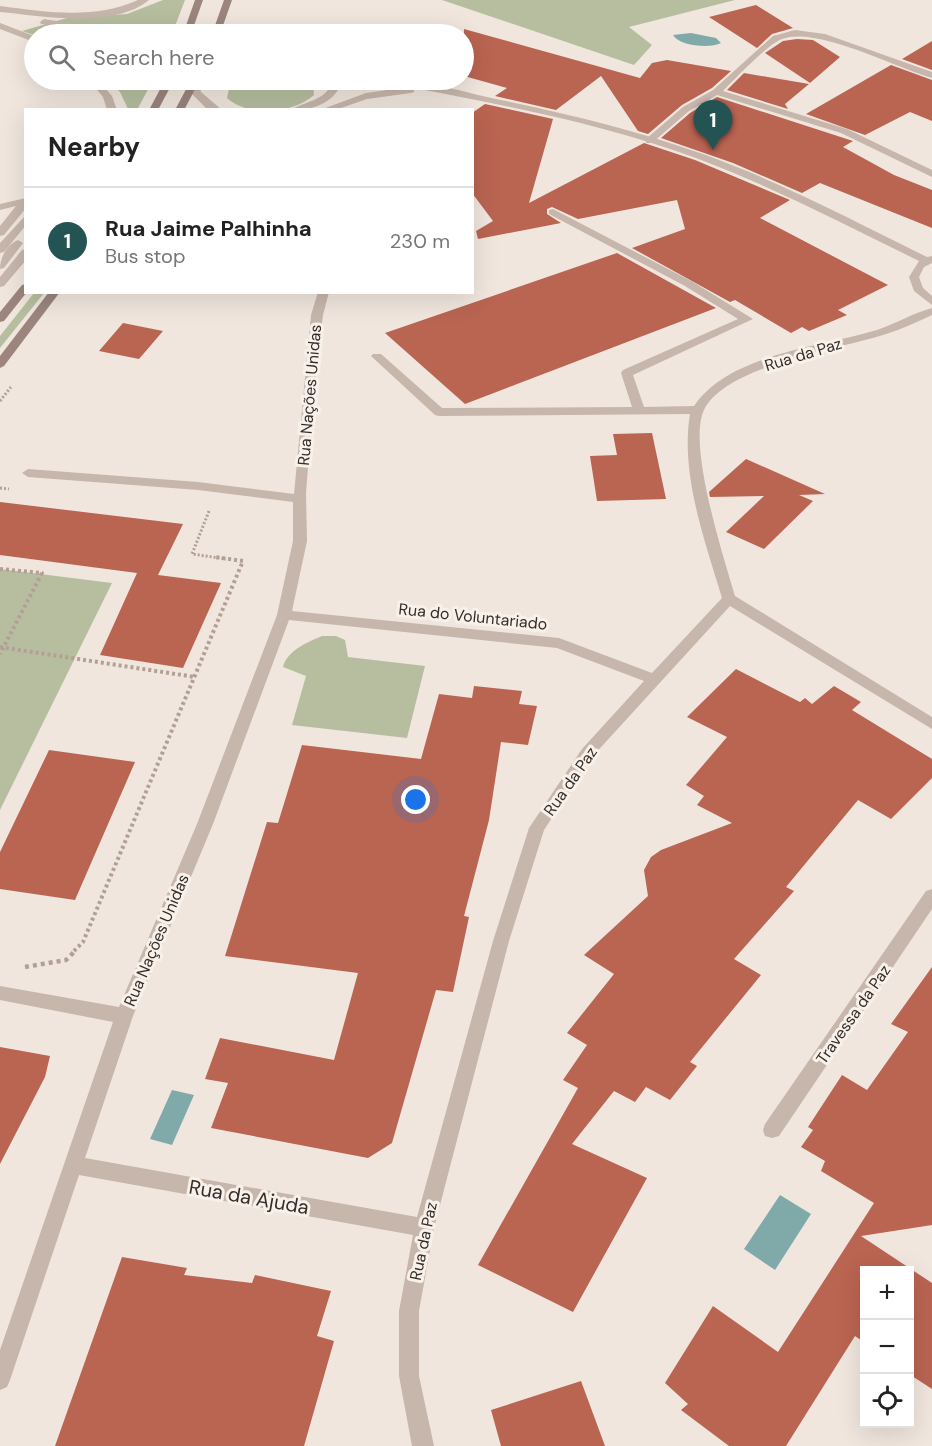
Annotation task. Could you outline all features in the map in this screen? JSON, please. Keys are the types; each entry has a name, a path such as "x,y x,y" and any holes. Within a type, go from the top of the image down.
{"main road":[{"path":"191,24 199,0"},
{"path":"220,24 228,0"},
{"path":"154,108 164,90"},
{"path":"180,108 190,90"},
{"path":"0,319 24,289"},
{"path":"0,364 53,294"}],"street":[{"path":"0,9 54,15 86,14 115,11 145,0"},
{"path":"0,16 55,24"},
{"path":"0,26 24,35"},
{"path":"649,141 686,110 716,92 776,38 795,33 822,36 932,75"},
{"path":"102,90 107,96 111,108"},
{"path":"196,90 196,93 212,108"},
{"path":"300,108 324,99 335,90"},
{"path":"330,108 366,96 399,90 468,95"},
{"path":"440,90 589,123 698,156 787,191 929,260"},
{"path":"716,92 844,131 932,174"},
{"path":"0,217 5,206 24,201"},
{"path":"0,233 24,203"},
{"path":"553,213 688,284 747,319 627,373 639,410"},
{"path":"0,250 24,220"},
{"path":"0,266 24,236"},
{"path":"0,284 24,254"},
{"path":"929,260 920,265 914,277 918,290 932,302"},
{"name":"Rua Nações Unidas","path":"0,1380 124,1016 205,824 284,615 300,541 300,499 308,390 317,315 323,294"},
{"name":"Rua da Paz","path":"697,411 716,388 742,373 782,358 882,331 932,311"},
{"path":"377,356 439,412 697,411 694,444 706,518 729,599 932,724"},
{"path":"28,473 198,486 300,499"},
{"name":"Rua da Paz","path":"423,1446 409,1376 409,1311 424,1228 501,941 537,828 587,753 729,599"},
{"name":"Rua do Voluntariado","path":"284,615 559,643 653,679"},
{"name":"Travessa da Paz","path":"772,1130 932,896"},
{"path":"0,993 124,1016"},
{"name":"Rua da Ajuda","path":"74,1165 424,1228"}],"path":[{"path":"0,488 11,489"},
{"path":"21,966 32,967 66,960 83,942 195,677 243,561 192,554 210,510"},
{"path":"0,569 42,573 0,654"},
{"path":"2,647 195,677"}],"green space":[{"path":"163,0 185,0 176,24 46,24 67,18 127,14"},
{"path":"442,0 735,0 629,27 652,45 634,65"},
{"path":"118,90 148,90 138,108 128,108"},
{"path":"229,90 314,90 314,95 287,108 246,108 227,98"},
{"path":"33,294 43,294 0,348 0,336"},
{"path":"0,569 112,583 0,810"},
{"path":"322,636 336,636 345,640 348,657 425,666 407,738 292,725 306,676 283,667 285,661 304,644"}],"water":[{"path":"691,33 716,38 721,43 710,46 688,44 676,39 673,35"},
{"path":"172,1090 194,1095 172,1145 150,1139"},
{"path":"780,1195 811,1214 775,1270 744,1249"}],"building":[{"path":"756,5 793,28 772,34 757,48 709,17"},
{"path":"474,32 640,78 652,63 667,60 731,71 712,88 682,105 648,134 638,131 601,76 556,110 495,96 507,88 474,79"},
{"path":"813,40 840,57 810,83 765,53 783,41"},
{"path":"932,41 932,70 902,59"},
{"path":"891,65 932,80 932,121 910,112 865,135 806,114"},
{"path":"744,73 809,84 785,104 788,109 727,90"},
{"path":"717,97 853,141 843,147 894,175 932,190 932,228 820,183 802,193 733,163 661,138 690,113"},
{"path":"485,104 553,119 529,203 644,143 695,160 790,200 760,218 888,285 838,310 847,315 809,331 802,327 791,333 735,300 730,302 632,248 685,229 677,200 578,219 552,207 547,209 547,214 561,223 478,239 476,231 493,221 474,196 474,112"},
{"path":"617,253 716,308 465,404 385,333"},
{"path":"123,323 163,331 139,359 99,351"},
{"path":"652,433 666,499 597,501 590,456 617,455 613,434"},
{"path":"746,459 825,494 799,495 813,501 764,549 726,532 764,496 710,497 709,492"},
{"path":"0,502 183,524 158,575 221,583 183,668 100,655 137,573 0,555"},
{"path":"736,669 800,702 805,698 812,704 834,686 861,702 852,710 932,759 932,778 891,819 858,800 786,887 794,891 734,959 761,975 690,1062 697,1066 670,1100 646,1087 635,1102 614,1091 572,1144 647,1178 573,1312 478,1265 578,1088 563,1080 587,1045 567,1033 614,974 584,955 648,896 644,870 651,857 661,850 732,823 697,805 704,796 686,785 727,737 687,717"},
{"path":"474,686 522,691 519,704 537,706 528,745 501,742 489,820 464,916 469,917 453,992 436,990 392,1143 368,1158 211,1128 228,1083 205,1079 220,1038 334,1060 358,973 225,956 267,822 278,823 302,745 421,759 439,694 472,698"},
{"path":"49,750 135,762 75,900 0,889 0,852"},
{"path":"932,967 932,1225 861,1236 906,1266 860,1266 860,1339 855,1336 786,1446 729,1446 681,1410 688,1404 665,1383 713,1306 778,1352 874,1203 821,1171 825,1161 801,1147 813,1130 808,1127 842,1075 867,1090 908,1032 891,1024"},
{"path":"0,1047 50,1056 45,1077 0,1164"},
{"path":"122,1257 187,1268 184,1275 252,1283 255,1275 331,1291 317,1336 334,1341 304,1446 55,1446"},
{"path":"914,1271 932,1283 932,1389 914,1377"},
{"path":"581,1381 605,1446 501,1446 491,1410"}],"place":[{"name":"Rua Jaime Palhinha","path":"713,150"}]}
